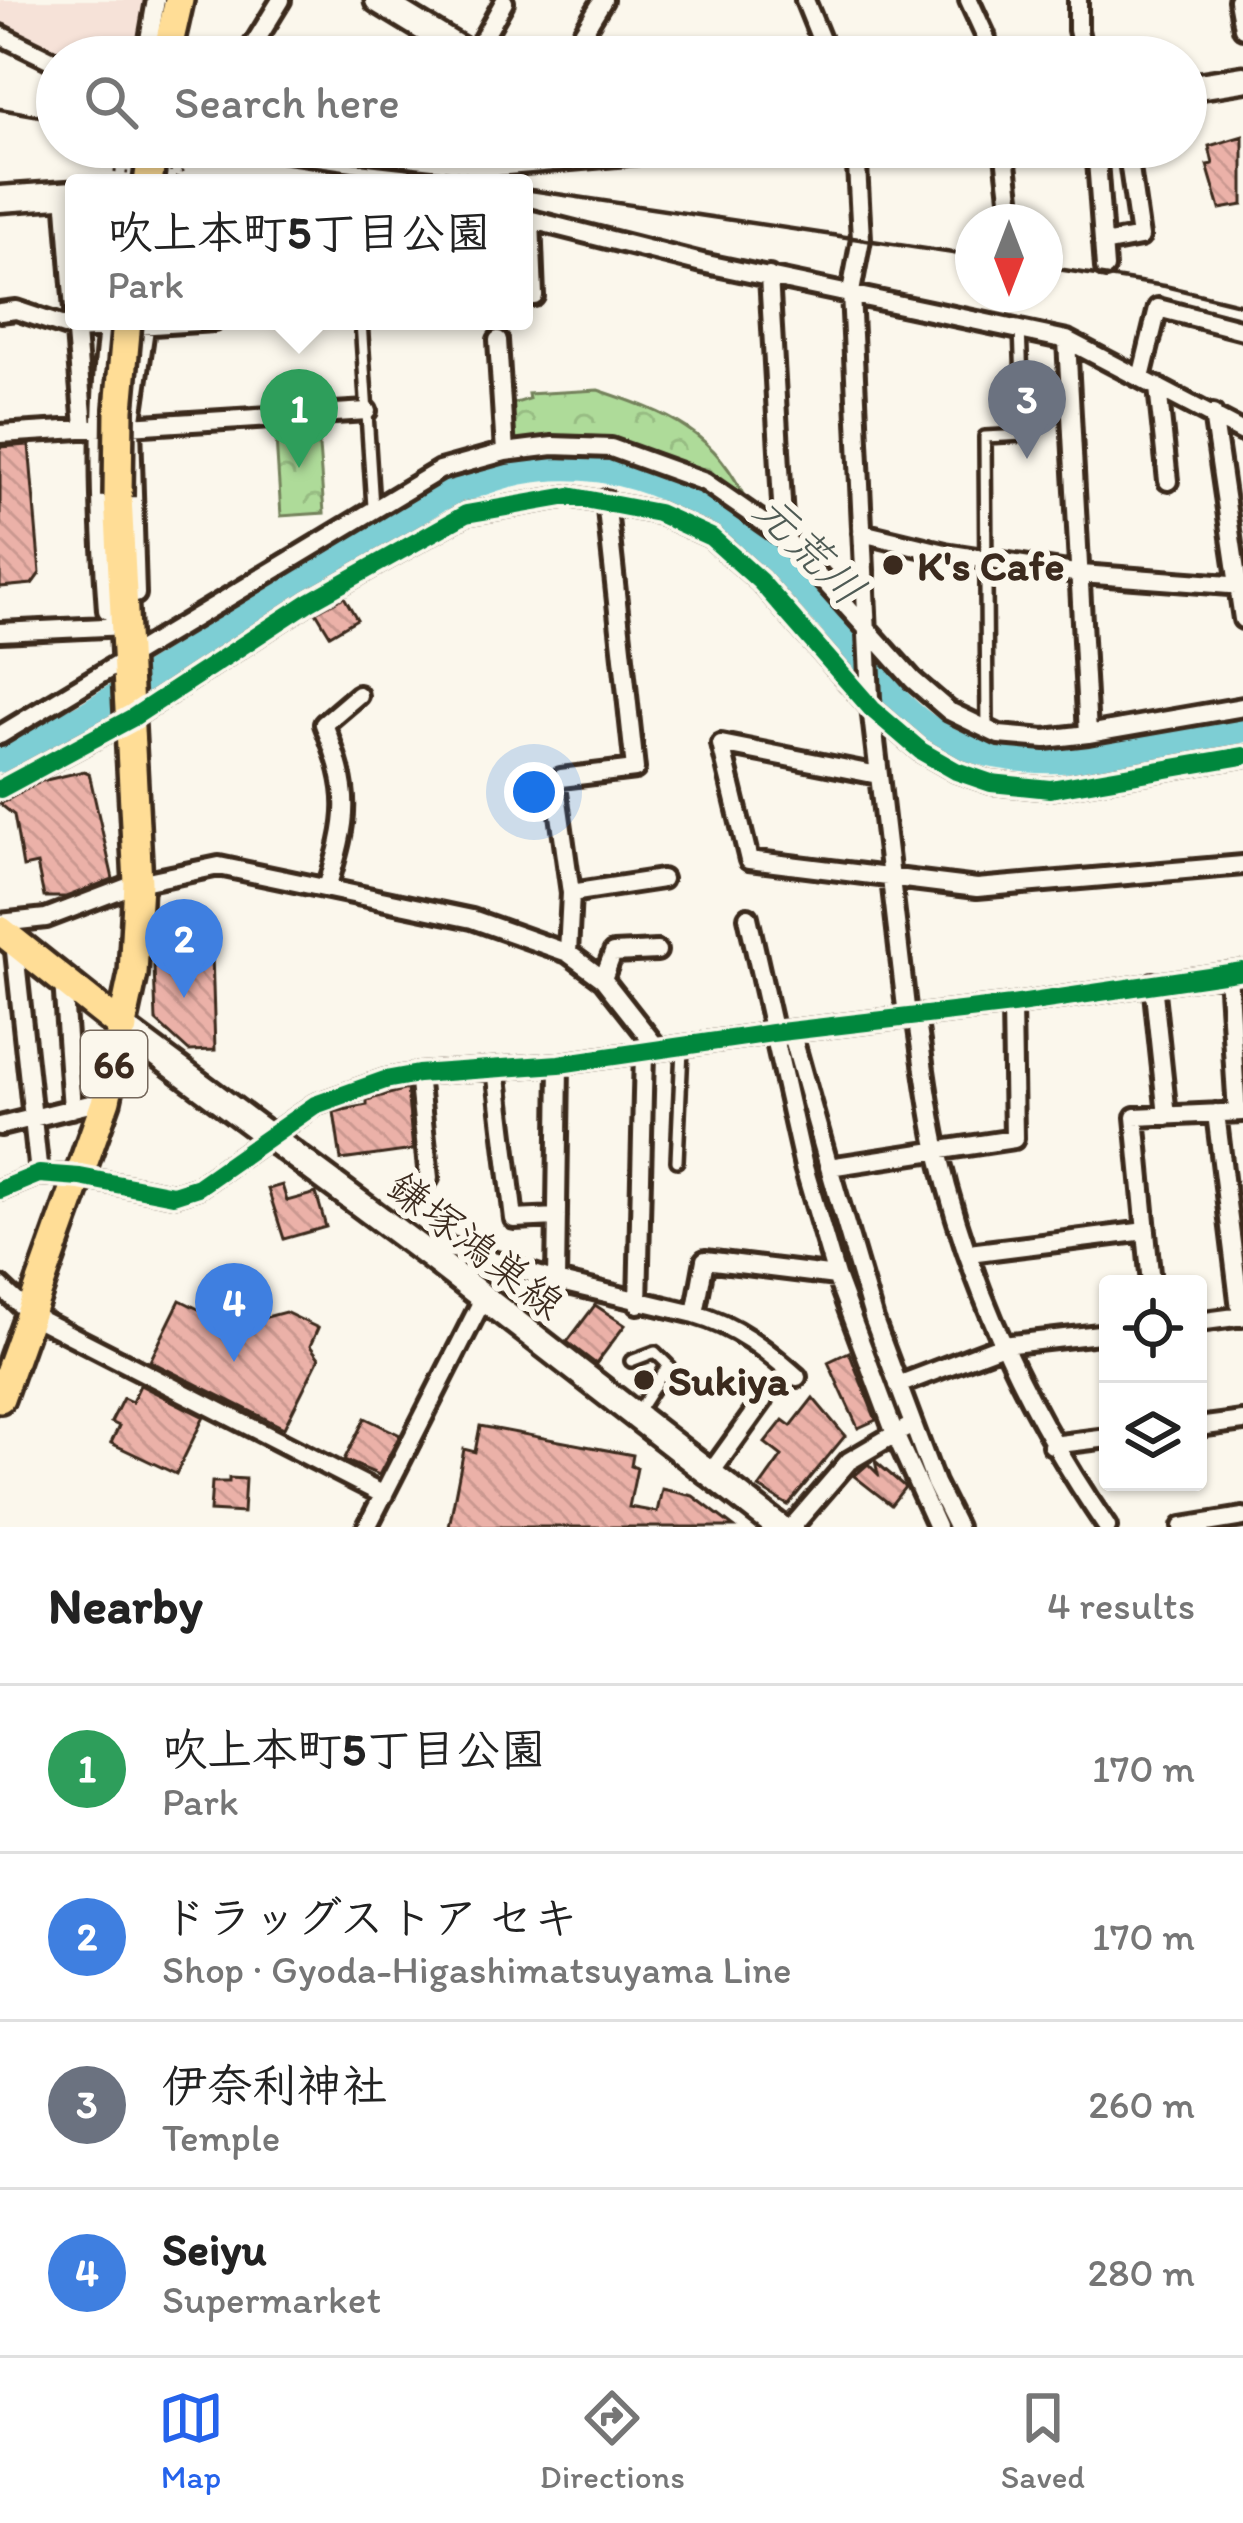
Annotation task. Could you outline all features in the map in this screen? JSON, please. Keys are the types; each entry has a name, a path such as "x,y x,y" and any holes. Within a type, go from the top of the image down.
{"main road":[{"path":"171,36 179,0"},
{"path":"378,0 438,36"},
{"path":"1207,85 1243,80"},
{"path":"0,199 65,194"},
{"name":"66","path":"0,1398 17,1332 106,1100 133,974 138,883 118,497 118,409 126,330"},
{"name":"66","path":"5,932 123,1028"},
{"name":"鎌塚鴻巣線","path":"123,1028 430,1256 779,1527"}],"street":[{"path":"150,36 156,0"},
{"path":"183,36 191,0"},
{"path":"259,36 281,0"},
{"path":"584,36 603,0"},
{"path":"805,0 820,36"},
{"path":"968,0 985,36"},
{"path":"1078,0 1079,36"},
{"path":"1238,0 1243,28"},
{"path":"485,36 504,2"},
{"path":"0,35 36,53"},
{"path":"858,168 862,224 851,292 871,704 912,1016 938,1151 1003,1346 1052,1444 1107,1527"},
{"path":"1007,168 1011,204"},
{"path":"1098,168 1106,268"},
{"path":"1103,244 1140,237 1130,168"},
{"path":"533,220 1067,340 1243,432"},
{"path":"769,276 784,537"},
{"path":"1168,481 1149,382 1158,308 1243,330"},
{"path":"0,312 16,310 65,323"},
{"path":"76,330 93,427 107,610 126,624"},
{"path":"93,427 125,330"},
{"path":"126,624 136,604 127,330"},
{"path":"498,340 506,452"},
{"path":"1067,340 1088,734"},
{"path":"0,434 368,411"},
{"path":"1213,414 1243,619"},
{"path":"0,735 440,470 506,452 553,446 611,448 705,482 784,537 931,696 949,711 999,735 1045,739 1243,707"},
{"path":"0,789 132,716 309,602 466,514 568,496 658,513 711,537 760,581 871,704 921,751 956,771 991,783 1050,789 1243,756"},
{"path":"568,953 571,893 556,786 561,778 635,769 606,500"},
{"path":"862,533 1081,574 1240,587"},
{"path":"0,632 126,624"},
{"path":"327,888 343,837 346,790 324,724 358,695"},
{"path":"878,775 721,743 749,860 977,888 1243,865"},
{"path":"39,1174 5,932 138,883 219,866 472,919 568,953 603,979 651,1051 638,1304"},
{"path":"571,893 662,879"},
{"path":"748,917 781,1032 836,1276 895,1434 937,1527"},
{"path":"603,979 613,953 657,951"},
{"path":"0,1190 39,1174 172,1195 198,1187 315,1105 385,1080 418,1074 559,1064 1235,972 1240,1112 1135,1117 1150,1275"},
{"path":"63,980 72,1109"},
{"path":"1154,983 1167,1116"},
{"path":"829,1167 1014,1139 1012,1005"},
{"path":"781,1032 829,1167 874,1320 941,1499 957,1527"},
{"path":"556,1281 559,1064"},
{"path":"496,1069 514,1219 557,1217"},
{"path":"418,1074 429,1178"},
{"path":"0,1126 106,1100"},
{"path":"1207,1321 1242,1317 1216,1113"},
{"path":"969,1253 1146,1232"},
{"path":"430,1256 448,1247 638,1304 722,1322 758,1343 796,1377"},
{"path":"695,1314 705,1260 836,1276"},
{"path":"0,1286 17,1332 384,1495"},
{"path":"367,1527 483,1299"},
{"path":"898,1385 1003,1346 1099,1334"},
{"path":"710,1474 763,1400"},
{"path":"1207,1425 1243,1421"},
{"path":"793,1527 849,1461 913,1425"},
{"path":"1052,1444 1099,1439"},
{"path":"1182,1527 1243,1517"}],"lane":[{"path":"987,730 985,437 1024,435 1020,328"},
{"path":"363,330 374,507"},
{"path":"677,1161 682,1048"},
{"path":"631,1360 655,1352 668,1365 635,1416"}],"shaded area":[{"path":"0,0 147,0 138,36 36,36 36,45 0,27"}],"green space":[{"path":"598,390 687,428 720,458 747,503 699,472 625,445 583,441 510,445 506,406 529,399 528,394"},
{"path":"317,420 324,513 281,516 275,423"}],"building":[{"path":"1243,136 1243,205 1220,209 1207,165 1213,164 1209,146"},
{"path":"29,445 40,573 32,584 0,587 0,447"},
{"path":"344,597 357,619 330,635 316,612"},
{"path":"89,773 113,879 66,897 44,897 37,864 23,867 14,815 0,804 42,781"},
{"path":"212,953 215,1050 189,1051 156,1021 154,966 163,966 163,955"},
{"path":"407,1089 413,1150 341,1160 334,1112"},
{"path":"282,1185 287,1201 316,1193 326,1227 284,1239 268,1189"},
{"path":"180,1300 233,1326 285,1312 318,1328 310,1346 319,1358 284,1428 150,1361"},
{"path":"595,1305 625,1325 596,1364 567,1342"},
{"path":"849,1352 876,1420 858,1428 828,1362"},
{"path":"140,1385 204,1417 176,1474 111,1443 119,1426 111,1422 123,1398 132,1402"},
{"path":"813,1398 845,1436 788,1505 759,1488 782,1456 765,1443 783,1420 791,1426"},
{"path":"365,1418 400,1435 379,1475 344,1460"},
{"path":"480,1426 633,1455 631,1466 637,1468 629,1507 657,1512 662,1489 693,1496 734,1527 449,1527 464,1449 475,1452"},
{"path":"875,1461 905,1487 891,1505 854,1476 868,1464 878,1474"},
{"path":"229,1478 245,1479 243,1513 210,1511 212,1482 229,1482"}],"waterway":[{"name":"元荒川","path":"0,759 88,714 437,499 501,476 542,468 626,474 702,507 769,557 905,709 965,747 999,756 1069,759 1139,751 1243,729"},
{"path":"691,520 699,502"}],"railway":[{"path":"0,109 36,115"},
{"path":"323,168 364,174"},
{"path":"410,172 423,174"},
{"path":"533,190 955,253"},
{"path":"1063,270 1165,286 1243,305"}],"cycle path":[{"path":"0,789 132,718 309,602 466,514 569,496 658,513 711,537 760,581 872,709 921,751 956,771 991,783 1050,789 1243,756"},
{"path":"0,1190 39,1174 173,1195 198,1187 315,1105 385,1080 418,1074 559,1064 1243,971"}],"place":[{"name":"伊奈利神社","path":"1027,459"},
{"name":"吹上本町5丁目公園","path":"299,468"},
{"name":"K's Cafe","path":"893,565"},
{"name":"ドラッグストア セキ","path":"184,998"},
{"name":"Seiyu","path":"234,1362"},
{"name":"Sukiya","path":"644,1380"}]}
